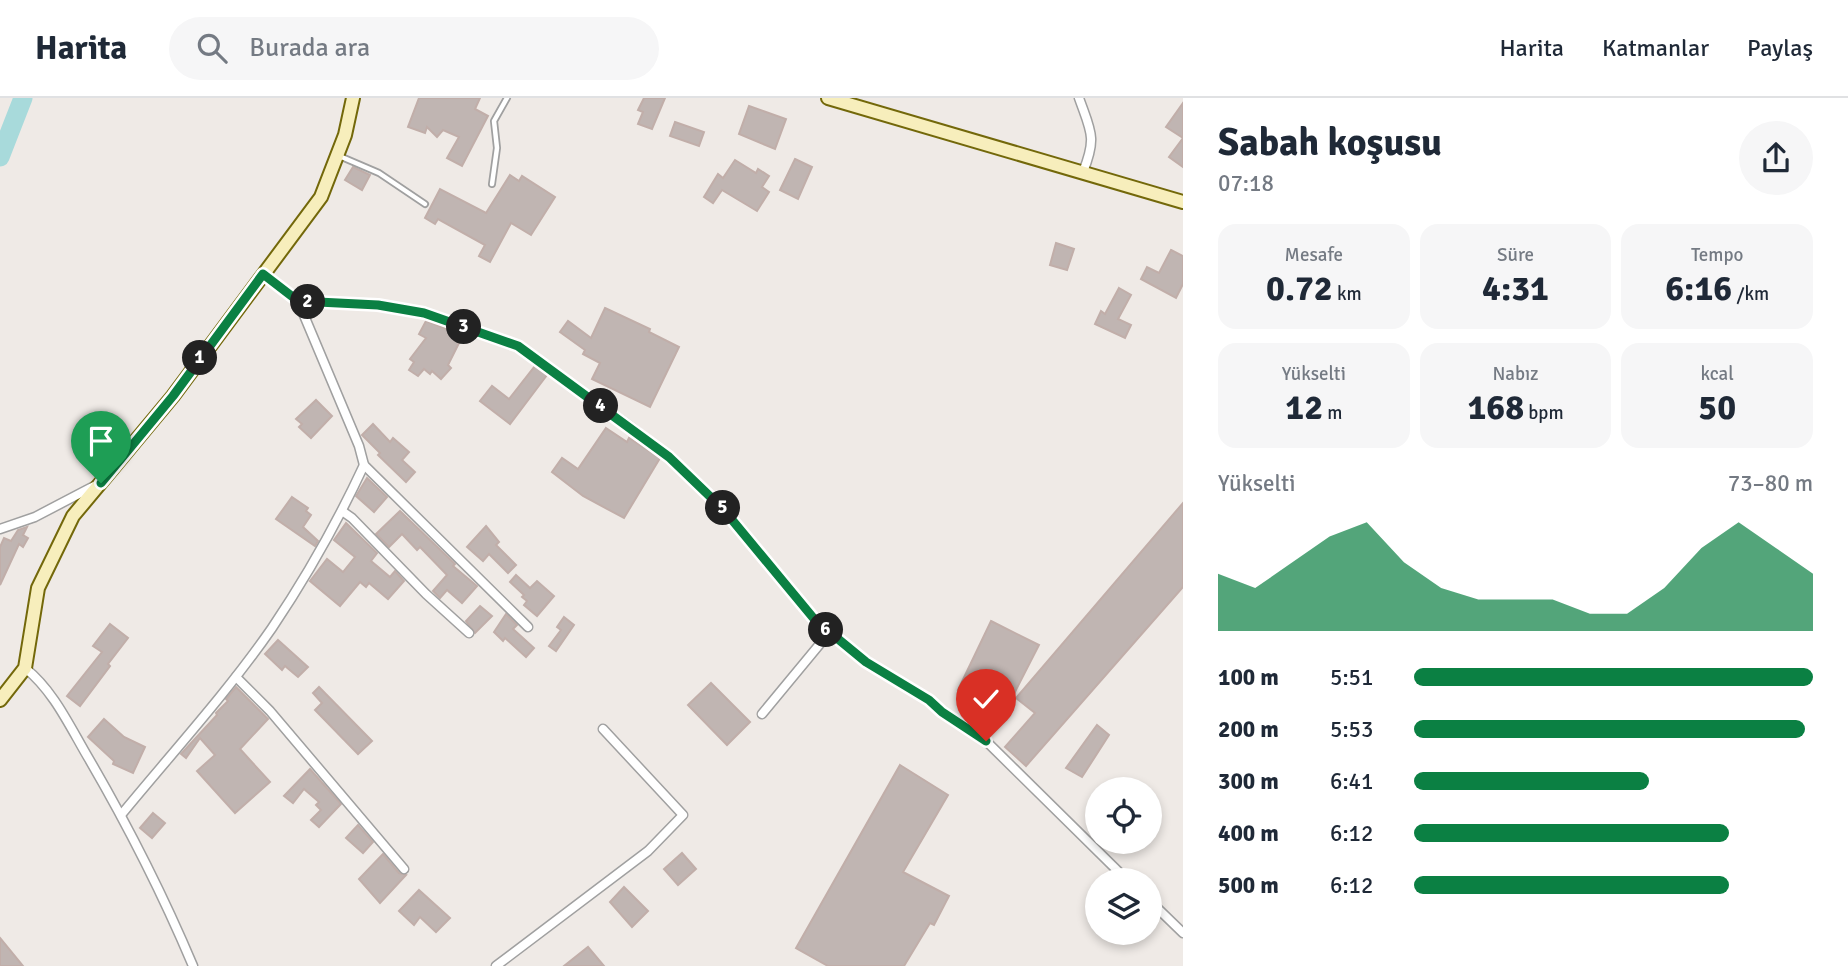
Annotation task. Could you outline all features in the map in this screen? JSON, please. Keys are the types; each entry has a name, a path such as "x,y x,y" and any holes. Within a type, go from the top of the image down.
{"street":[{"path":"0,700 25,668 38,588 73,516 173,396 321,197 345,135 353,98"},
{"path":"828,98 1182,199"},
{"path":"1079,98 1092,135 1092,151 1083,172"},
{"path":"263,274 298,301 359,446 364,465 528,627"},
{"path":"298,301 378,305 424,313 518,346 669,457 723,509 815,620 829,633 866,662 929,700 942,712 986,741 1115,868"},
{"path":"121,815 236,677 273,627 342,511 364,465"},
{"path":"0,529 35,517 101,483"},
{"path":"342,511 469,633"},
{"path":"762,713 829,633"},
{"path":"25,668 41,681 61,710 121,815 168,906 193,966"},
{"path":"236,677 270,711 404,869"},
{"path":"496,966 648,851 683,814 603,729"},
{"path":"1162,913 1183,933"}],"lane":[{"path":"492,184 498,148 494,121 506,98"},
{"path":"337,155 379,173 425,204"}],"building":[{"path":"419,98 480,98 475,109 488,116 462,166 447,158 459,137 443,130 437,137 427,127 425,133 408,127"},
{"path":"644,98 665,98 652,129 638,124 643,112 638,110"},
{"path":"1183,103 1183,138 1166,127"},
{"path":"749,106 786,119 775,149 739,134"},
{"path":"675,122 704,132 699,146 670,136"},
{"path":"1183,138 1183,167 1169,157"},
{"path":"795,159 812,167 798,199 780,190"},
{"path":"735,160 756,173 758,169 769,176 762,187 769,192 757,211 722,190 713,203 704,197 718,174 723,178"},
{"path":"353,167 370,175 362,190 345,180"},
{"path":"510,175 519,181 522,176 555,197 531,235 511,223 490,262 479,256 485,245 438,219 435,224 425,218 440,189 486,213"},
{"path":"1056,243 1074,249 1067,270 1050,265"},
{"path":"1171,250 1183,256 1183,284 1176,298 1141,279 1147,267 1159,273"},
{"path":"1119,288 1131,295 1118,319 1131,325 1125,338 1095,324 1101,311 1105,314"},
{"path":"605,308 650,329 649,332 679,347 650,407 592,379 600,363 583,354 585,350 560,332 568,321 591,338"},
{"path":"426,321 463,335 448,365 451,368 441,379 432,371 430,374 424,369 418,376 409,370 414,362 410,359 426,338 419,334"},
{"path":"535,366 547,375 510,424 480,401 492,386 509,399"},
{"path":"316,400 332,416 311,438 299,427 302,424 296,419"},
{"path":"373,424 390,442 393,438 409,452 402,460 415,472 406,482 362,435"},
{"path":"606,428 627,442 629,438 660,458 624,518 583,496 552,472 562,458 578,469"},
{"path":"367,478 387,497 374,512 356,496"},
{"path":"292,497 308,508 306,511 311,515 303,527 318,541 315,546 276,519"},
{"path":"1183,503 1183,587 1026,766 1005,747 1035,713 1016,698"},
{"path":"400,511 455,564 453,566 477,586 462,603 447,590 440,598 433,591 447,575 420,547 417,550 402,534 389,547 376,534"},
{"path":"346,523 377,553 371,561 390,577 395,571 404,581 388,599 369,583 366,587 360,582 340,606 310,581 327,559 343,572 355,557 334,540"},
{"path":"486,526 499,542 496,545 516,565 508,573 489,554 483,561 467,547"},
{"path":"27,527 23,535 28,538 23,547 19,544 0,585 0,547 4,538 11,541 18,530"},
{"path":"516,575 530,588 537,581 554,596 537,616 524,605 527,601 522,597 524,595 510,582"},
{"path":"480,606 492,616 475,633 466,621"},
{"path":"506,614 517,625 513,629 534,648 526,657 494,632"},
{"path":"564,617 574,625 556,651 549,646 561,630 557,627"},
{"path":"991,621 1039,645 998,725 985,718 993,702 958,690"},
{"path":"110,624 128,638 80,706 67,696 102,652 93,646"},
{"path":"278,640 308,667 298,677 285,666 282,670 265,654"},
{"path":"711,683 750,722 727,745 688,705"},
{"path":"236,687 268,719 240,749 270,782 235,813 197,771 215,755 200,738 186,758 181,754 217,715"},
{"path":"319,687 372,741 358,754 315,710 322,703 313,693"},
{"path":"104,719 124,737 145,747 133,773 113,764 114,761 88,737"},
{"path":"1097,725 1109,735 1082,777 1066,768"},
{"path":"900,765 948,795 903,872 949,896 934,925 930,923 904,966 828,966 796,948"},
{"path":"310,769 341,804 319,827 311,820 321,810 316,805 319,802 304,789 293,803 284,796"},
{"path":"153,813 165,823 152,838 140,828"},
{"path":"358,825 373,842 363,853 346,838"},
{"path":"682,853 696,869 678,885 664,869"},
{"path":"383,854 399,873 406,875 380,903 359,879"},
{"path":"624,887 648,911 632,927 610,902"},
{"path":"419,890 450,918 436,932 420,917 414,925 399,911"},
{"path":"0,938 23,966 0,966"},
{"path":"588,947 604,966 564,966"}],"waterway":[{"path":"0,157 23,98"}],"route":[{"path":"101,483 173,396 263,274 298,301 378,305 424,313 518,346 632,428 669,457 723,509 815,620 829,633 866,662 929,700 942,712 986,741"}]}
